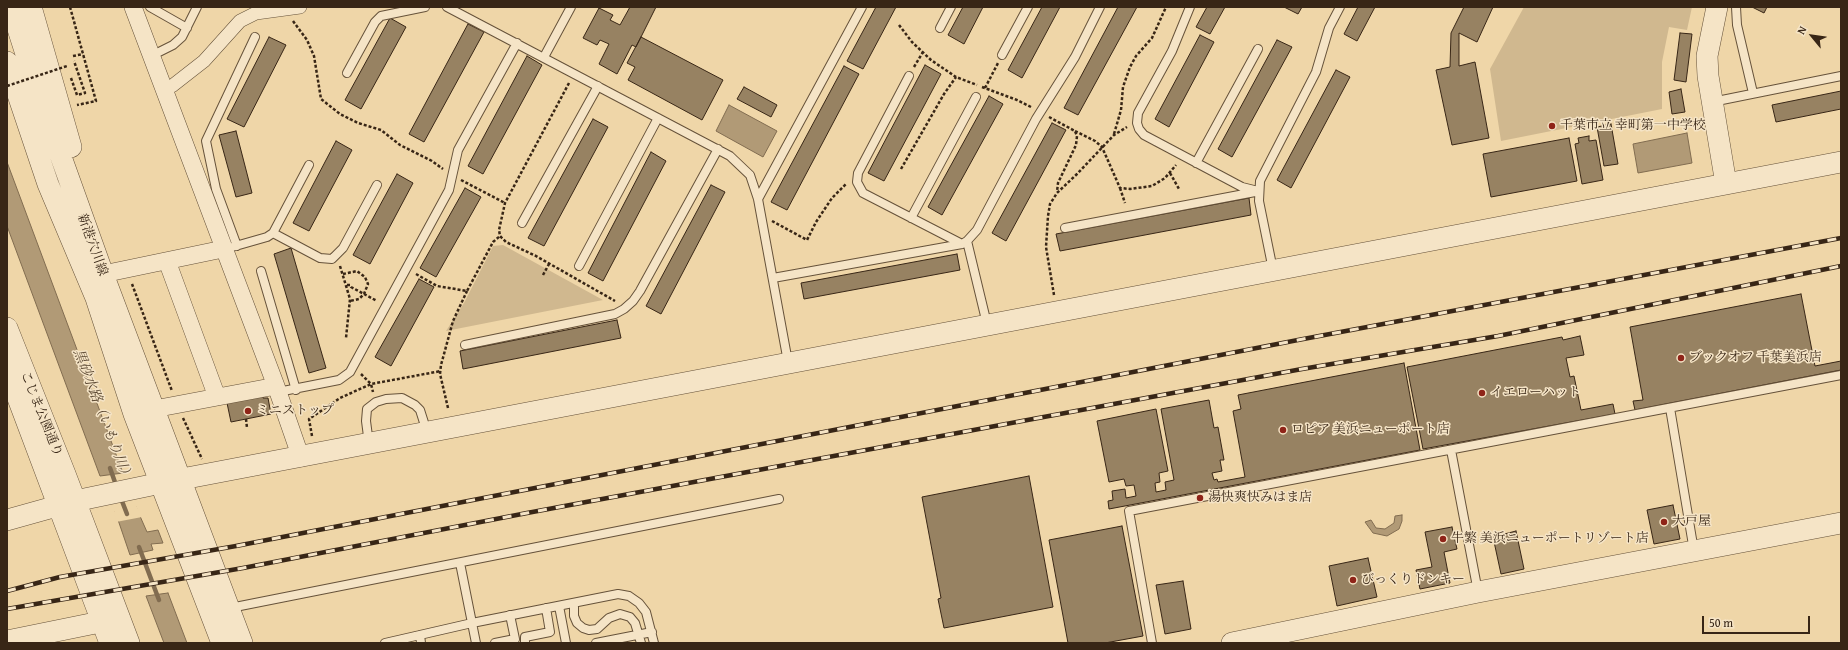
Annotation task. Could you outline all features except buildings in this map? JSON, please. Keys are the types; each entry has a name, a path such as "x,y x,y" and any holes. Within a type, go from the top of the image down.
{"street":[{"name":"新港穴川線","path":"11,7 41,101 154,410 171,481"},
{"path":"31,7 80,179 105,252 103,274 230,247"},
{"path":"133,7 151,56 230,247 301,458"},
{"path":"172,86 204,61 240,21 256,13 300,7"},
{"path":"1717,7 1707,56 1708,76 1726,184"},
{"name":"新港穴川線","path":"7,62 48,184 96,298 134,414 171,481"},
{"path":"7,107 37,183 85,289 96,298"},
{"path":"7,520 67,503 135,488 301,458 1841,162"},
{"path":"166,261 216,397"},
{"name":"こじま公園通り","path":"7,328 67,503"},
{"name":"こじま公園通り","path":"7,369 67,503"},
{"path":"154,410 216,397 277,389"},
{"path":"171,481 220,610 242,643"},
{"path":"67,503 111,620 129,643"},
{"path":"1232,643 1478,592 1841,523"},
{"path":"220,610 222,643"},
{"path":"15,641 111,620"},
{"path":"110,643 111,620"}],"lane":[{"path":"150,7 187,28"},
{"path":"151,56 173,45 182,37 197,7"},
{"path":"347,73 375,22 381,16 425,7"},
{"path":"447,7 718,149 730,156 750,175 758,199 789,363"},
{"path":"544,57 571,7"},
{"path":"758,199 862,7"},
{"path":"940,28 951,7"},
{"path":"1002,55 1028,7"},
{"path":"773,278 964,243 977,230 1036,119 1075,57 1100,7"},
{"path":"1190,7 1172,51 1138,113 1137,123 1139,129 1144,135 1242,187 1258,191"},
{"path":"1273,271 1258,191 1260,181 1316,72 1329,28 1340,7"},
{"path":"1736,7 1737,25 1753,93"},
{"path":"255,37 206,141 230,247 267,237 273,233 309,165"},
{"path":"277,389 296,390 339,380 350,372 449,190 458,150 516,43"},
{"path":"1196,163 1258,49"},
{"path":"909,76 858,173 857,182 863,193 964,243 987,325"},
{"path":"1712,102 1841,76"},
{"path":"522,223 598,86"},
{"path":"911,218 976,97"},
{"path":"579,266 658,118"},
{"path":"465,345 616,314 624,309 633,301 640,291 718,149"},
{"path":"273,233 320,258 326,260 336,256 343,248 377,185"},
{"path":"1065,228 1258,191"},
{"path":"261,271 296,390"},
{"path":"1152,643 1129,511 1841,375"},
{"path":"369,445 366,421 367,409 376,402 386,399 402,398 415,405 420,410 427,433"},
{"path":"1670,408 1694,551"},
{"path":"1450,450 1478,592"},
{"path":"220,610 779,499"},
{"path":"460,562 476,643"},
{"path":"385,643 416,639 472,623 618,594 629,596 639,603 646,612 654,643"},
{"path":"574,603 574,616 577,623 583,628 589,630 597,629 609,618 620,614 630,618 635,623 640,639"},
{"path":"559,606 566,643"},
{"path":"525,643 525,637 550,632 546,608"},
{"path":"495,643 515,639 510,615"},
{"path":"596,643 640,639 652,632"}],"path":[{"path":"70,7 96,101 72,106"},
{"path":"1114,134 1121,110 1123,87 1130,67 1136,56 1152,38 1166,7"},
{"path":"281,10 290,17 307,40 314,56 321,99 340,114 358,123 381,130 400,145 432,161 448,173"},
{"path":"899,25 922,52 956,77 1017,100 1035,109"},
{"path":"909,76 922,52"},
{"path":"73,56 83,54"},
{"path":"985,88 1002,55"},
{"path":"7,86 67,66 77,95 84,93 74,61"},
{"path":"901,169 944,94 956,77"},
{"path":"1045,115 1095,141 1102,147 1125,203"},
{"path":"1054,295 1046,247 1050,204 1057,193 1078,174 1114,134 1137,123"},
{"path":"1057,193 1058,183 1076,145 1077,136 1075,131"},
{"path":"1120,188 1130,190 1152,186 1170,174 1181,155"},
{"path":"1170,174 1179,189"},
{"path":"457,178 505,203"},
{"path":"768,219 808,240 816,222 832,198 844,185 857,182"},
{"path":"448,408 441,371 453,321 493,242 500,236"},
{"path":"336,256 347,285 350,301 346,338"},
{"path":"543,275 549,264"},
{"path":"343,274 357,271 365,277 368,284 364,294 359,299 350,301"},
{"path":"415,273 437,286 467,291"},
{"path":"132,282 178,405 202,460"},
{"path":"347,285 350,285 351,287 386,305"},
{"path":"312,436 309,419 340,398 371,384 441,371"},
{"path":"246,419 247,428"}],"shaded area":[{"path":"1524,7 1692,7 1687,30 1669,27 1662,62 1662,109 1501,141 1490,69"},
{"path":"729,105 777,131 763,157 716,131"},
{"path":"1687,133 1692,163 1638,173 1633,144"},
{"path":"7,162 123,473 100,476 7,226"},
{"path":"503,245 603,300 446,331 464,303 493,246"},
{"path":"136,507 147,532 158,530 163,543 151,544 153,550 130,555 115,511"},
{"path":"1402,515 1402,521 1399,529 1387,536 1373,533 1365,522 1371,520 1376,528 1385,529 1394,523 1395,516"},
{"path":"168,593 187,643 164,643 146,596"}],"pier":[{"path":"136,505 142,517 116,522 114,510"}],"waterway":[{"name":"黒砂水路（いもり川）","path":"110,468 117,488"},
{"name":"黒砂水路（いもり川）","path":"120,496 127,514"},
{"name":"黒砂水路（いもり川）","path":"139,547 159,600"}],"railway":[{"path":"7,591 60,577 236,546 1298,340 1841,238"},
{"path":"7,609 243,568 527,513 1302,369 1498,336 1841,266"}],"place":[{"name":"千葉市立 幸町第一中学校","path":"1552,126"},
{"name":"ブックオフ 千葉美浜店","path":"1681,358"},
{"name":"イエローハット","path":"1482,393"},
{"name":"ミニストップ","path":"248,411"},
{"name":"ロピア 美浜ニューポート店","path":"1283,430"},
{"name":"湯快爽快みはま店","path":"1200,498"},
{"name":"大戸屋","path":"1664,522"},
{"name":"牛繁 美浜ニューポートリゾート店","path":"1443,539"},
{"name":"びっくりドンキー","path":"1353,580"}]}
